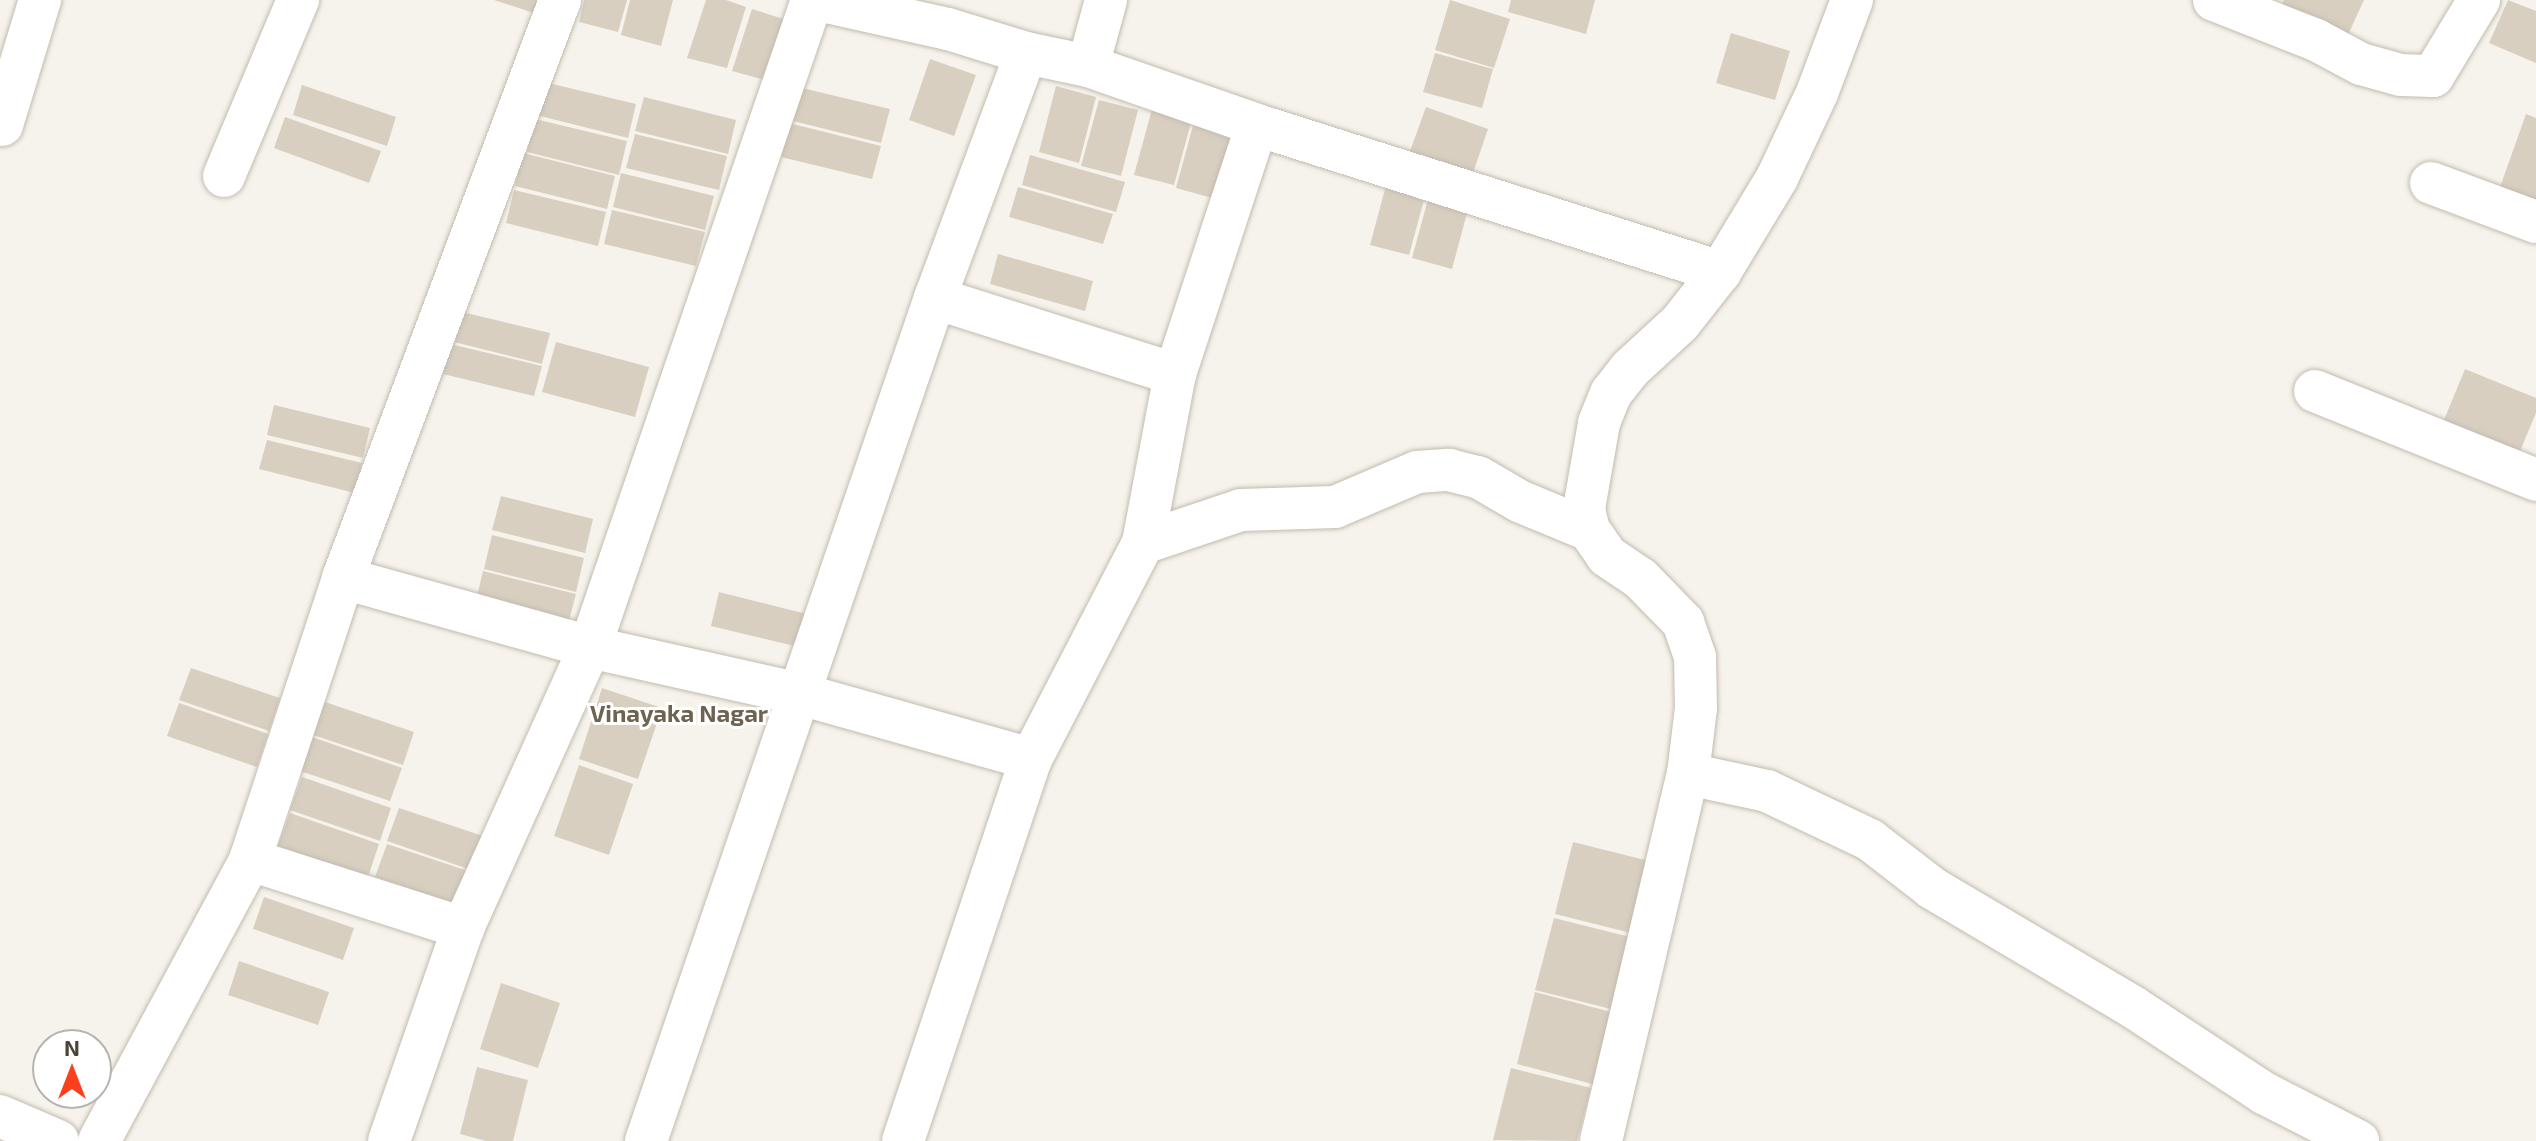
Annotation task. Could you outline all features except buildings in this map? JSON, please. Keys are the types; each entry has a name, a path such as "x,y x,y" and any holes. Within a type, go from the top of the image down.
{"street":[{"path":"2,125 40,0"},
{"path":"224,176 298,0"},
{"path":"99,1141 250,860 343,578 560,0"},
{"path":"389,1141 463,928 590,647 812,0"},
{"path":"818,0 948,29 1026,53 1088,66 1257,125 1720,272"},
{"path":"1088,66 1106,0"},
{"path":"1601,1141 1688,774 1696,708 1695,657 1683,622 1640,578 1607,556 1589,530 1584,509 1599,423 1611,393 1630,369 1680,323 1720,272 1777,178 1817,93 1852,0"},
{"path":"2214,0 2316,40 2361,64 2401,75 2433,76 2479,0"},
{"path":"646,1141 935,298 1026,53"},
{"path":"903,1141 1031,759 1143,543 1175,374 1257,125"},
{"path":"2431,183 2536,222"},
{"path":"935,298 1175,374"},
{"path":"2315,391 2536,480"},
{"path":"1143,543 1241,510 1335,507 1417,472 1449,470 1478,477 1519,501 1589,530"},
{"path":"343,578 590,647 800,694 1031,759"},
{"path":"1688,774 1767,791 1870,840 1932,888 2133,1007 2264,1093 2358,1141"},
{"path":"250,860 463,928"},
{"path":"0,1116 58,1141"}],"district":[{"name":"Vinayaka Nagar","path":"679,713"}]}
